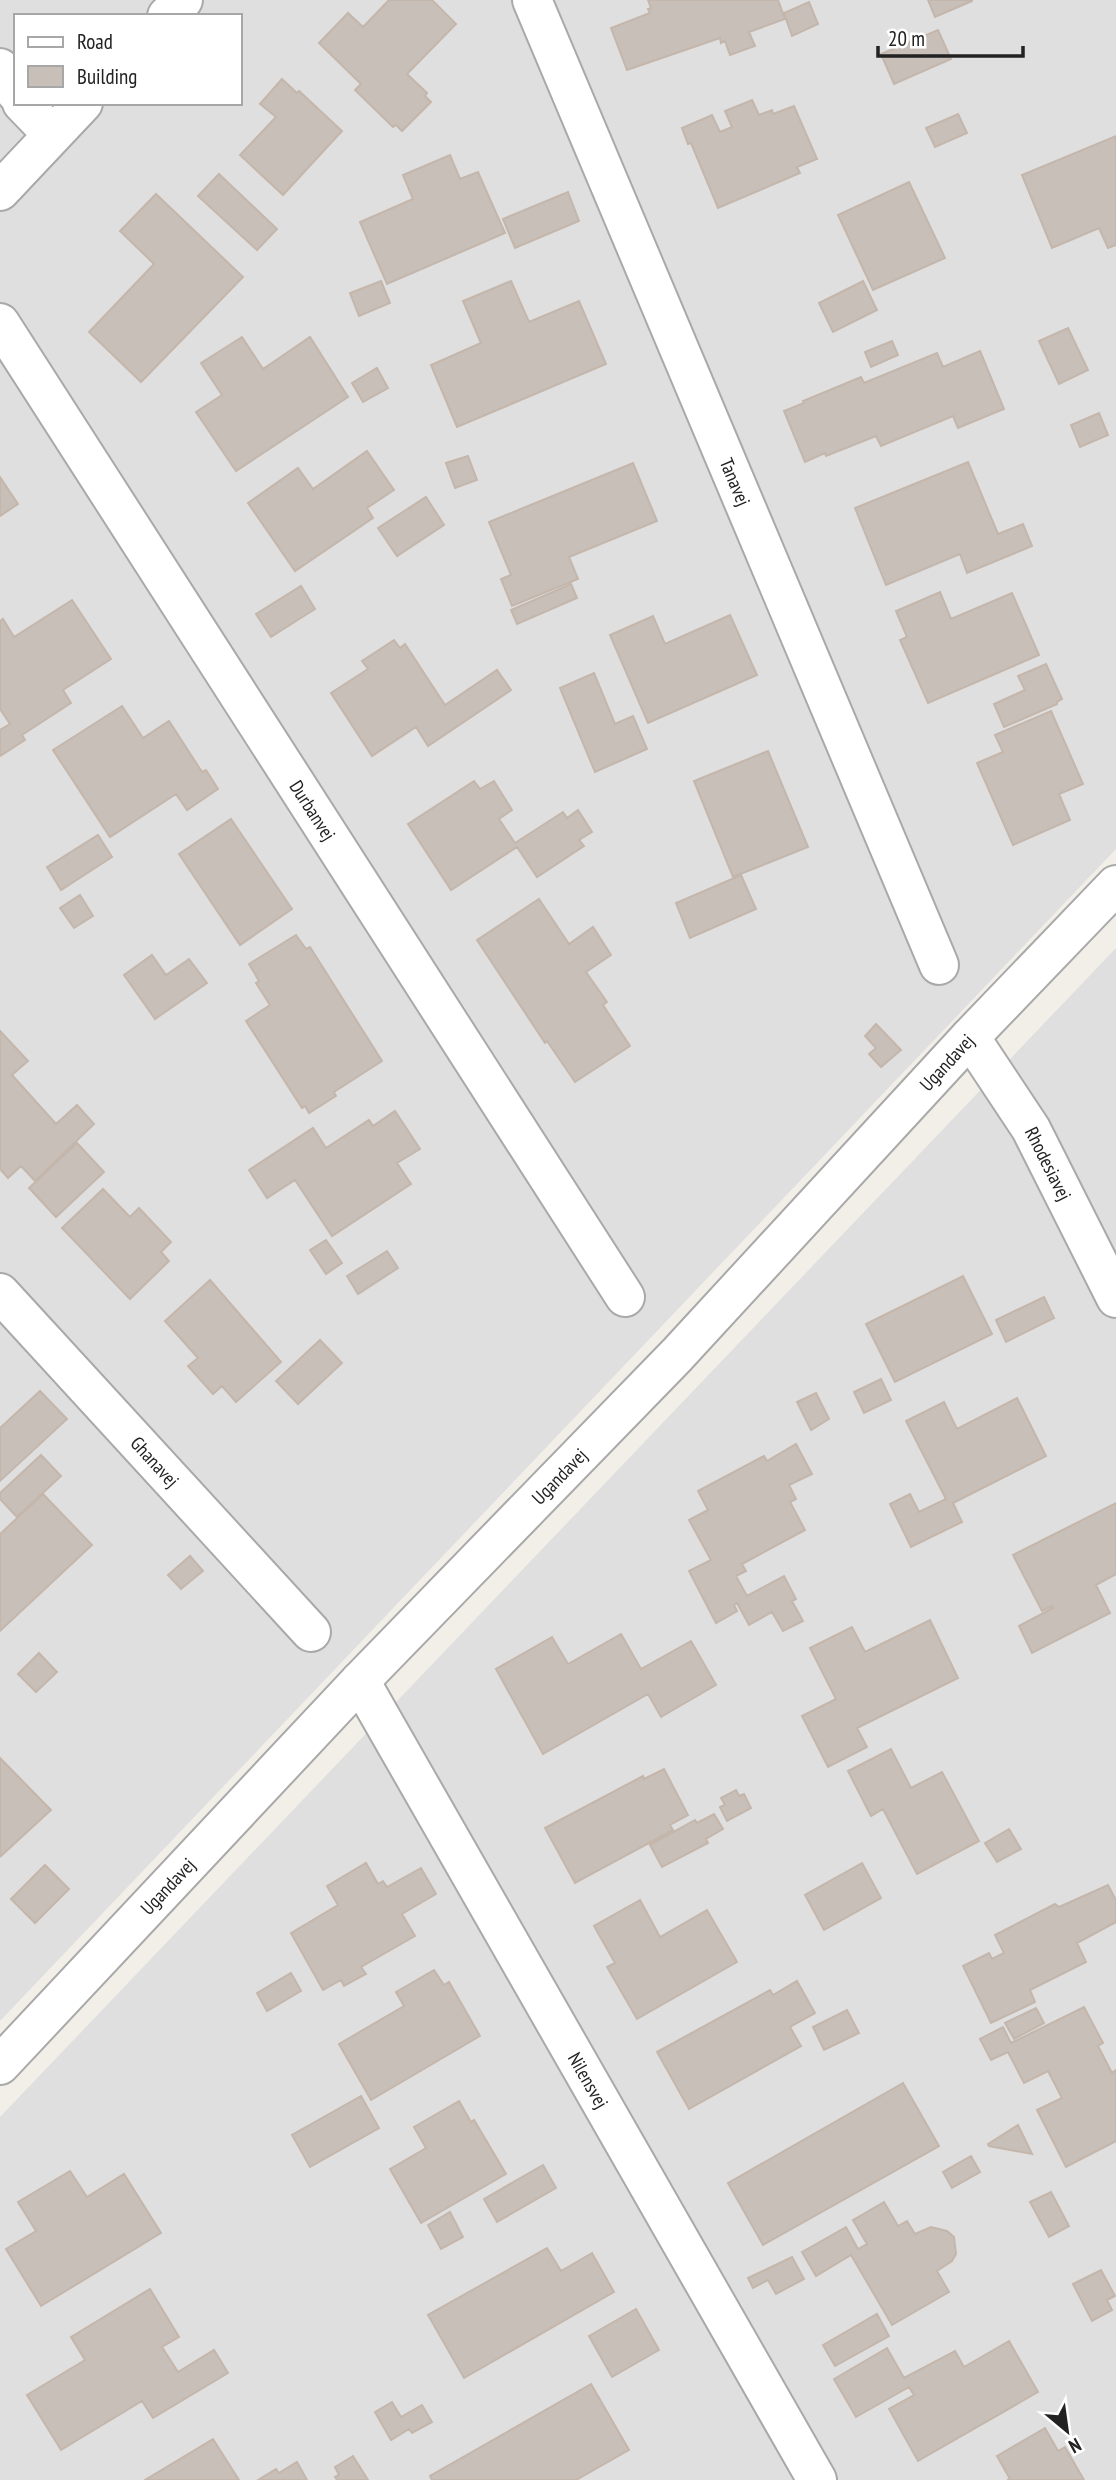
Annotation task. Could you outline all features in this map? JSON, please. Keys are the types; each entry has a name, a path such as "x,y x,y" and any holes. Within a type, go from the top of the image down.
{"street":[{"path":"169,14 183,0"},
{"name":"Tanavej","path":"532,0 939,964"},
{"path":"0,68 14,90"},
{"path":"24,105 52,134"},
{"path":"0,191 81,105"},
{"name":"Durbanvej","path":"0,323 625,1297"},
{"name":"Ugandavej","path":"0,2065 360,1681 677,1354 970,1037 1116,885"},
{"name":"Rhodesiavej","path":"970,1037 1031,1129 1116,1298"},
{"name":"Ghanavej","path":"0,1293 311,1632"},
{"name":"Nilensvej","path":"360,1681 817,2480"}],"shaded area":[{"path":"0,0 1116,0 1116,849 0,2021"},
{"path":"1116,948 1116,2480 0,2480 0,2117"}],"building":[{"path":"389,0 432,0 456,24 407,74 427,93 425,96 431,102 402,131 396,125 393,127 355,90 361,84 319,43 348,13 363,27"},
{"path":"648,0 778,0 785,19 749,32 755,46 730,55 725,41 721,43 720,38 627,70 611,28 650,13"},
{"path":"928,0 972,0 972,1 935,17"},
{"path":"809,2 818,24 792,36 784,13"},
{"path":"938,30 951,59 894,84 881,54"},
{"path":"282,79 342,131 283,195 240,155 276,117 260,104"},
{"path":"752,100 759,115 772,110 773,114 794,106 817,159 797,167 800,173 718,208 682,128 712,115 720,132 732,127 725,111"},
{"path":"958,114 967,133 935,147 926,128"},
{"path":"1116,136 1116,245 1108,248 1099,228 1052,248 1022,175"},
{"path":"450,155 460,179 478,172 505,233 387,284 360,222 413,199 403,175"},
{"path":"219,174 277,229 257,250 198,196"},
{"path":"909,182 945,258 873,290 838,215"},
{"path":"568,192 579,221 515,248 503,219"},
{"path":"156,194 243,277 141,382 89,332 154,264 120,231"},
{"path":"381,281 390,303 359,316 350,293"},
{"path":"511,281 529,322 579,301 606,364 457,427 431,365 481,343 463,301"},
{"path":"863,281 877,310 833,332 819,303"},
{"path":"1068,328 1088,370 1059,384 1039,341"},
{"path":"242,337 263,369 310,337 348,397 236,471 196,412 222,395 201,363"},
{"path":"892,341 898,355 871,367 865,352"},
{"path":"980,351 1004,409 958,428 953,416 881,446 876,436 805,462 784,411 861,377 864,383 937,353 943,367"},
{"path":"377,368 388,388 363,402 352,383"},
{"path":"1099,413 1108,435 1080,447 1071,425"},
{"path":"367,451 394,490 367,508 373,518 295,571 248,503 298,468 313,489"},
{"path":"468,456 477,480 455,488 446,463"},
{"path":"968,462 998,534 1023,524 1032,546 967,573 960,554 886,585 855,508"},
{"path":"633,463 657,521 569,557 578,579 512,606 501,579 511,575 489,522"},
{"path":"0,477 18,504 0,516"},
{"path":"426,497 444,525 397,556 378,528"},
{"path":"571,584 577,598 517,624 511,610"},
{"path":"301,586 315,609 271,637 256,614"},
{"path":"940,592 951,619 1012,593 1039,655 928,703 900,640 907,637 896,611"},
{"path":"72,600 111,659 63,690 71,703 22,735 25,740 0,756 0,730 10,724 0,709 0,621 3,619 14,637"},
{"path":"730,615 757,675 648,723 610,635 653,616 665,644"},
{"path":"394,640 400,648 405,644 445,705 497,670 511,690 428,746 416,727 372,756 331,693 368,669 362,661"},
{"path":"1046,664 1062,699 1057,704 1004,727 994,704 1025,690 1018,676"},
{"path":"594,673 615,724 633,716 647,749 595,772 560,688"},
{"path":"122,706 143,738 169,721 202,772 206,770 218,789 187,810 176,794 110,837 53,750"},
{"path":"1051,711 1083,784 1059,794 1070,820 1013,845 977,763 1003,752 995,735"},
{"path":"768,751 808,847 733,877 694,781"},
{"path":"474,781 480,789 494,781 512,810 499,819 515,843 563,812 567,818 578,810 592,832 579,840 584,846 537,877 517,847 451,890 408,824"},
{"path":"231,819 292,909 240,945 179,854"},
{"path":"98,835 112,857 61,890 47,867"},
{"path":"741,875 756,909 690,938 676,903"},
{"path":"80,895 93,916 74,928 60,908"},
{"path":"539,899 569,944 593,927 611,955 586,972 607,1002 603,1005 630,1046 575,1082 547,1041 545,1043 477,940"},
{"path":"296,935 306,949 310,947 382,1061 334,1092 336,1096 309,1113 305,1106 302,1108 246,1021 270,1005 256,983 259,981 249,964"},
{"path":"152,955 166,975 189,959 207,983 155,1019 124,975"},
{"path":"876,1024 901,1050 881,1067 869,1054 876,1048 865,1036"},
{"path":"0,1031 28,1061 12,1075 56,1124 77,1105 94,1124 35,1181 21,1166 8,1178 0,1169"},
{"path":"395,1111 420,1149 397,1163 411,1184 332,1236 295,1180 267,1198 249,1170 313,1128 326,1148 369,1120 373,1126"},
{"path":"77,1143 104,1172 56,1217 29,1188"},
{"path":"103,1189 130,1217 139,1208 171,1242 161,1252 169,1261 130,1299 62,1228"},
{"path":"326,1240 342,1263 326,1274 310,1250"},
{"path":"387,1251 398,1268 358,1294 347,1276"},
{"path":"963,1276 992,1334 895,1382 866,1324"},
{"path":"210,1280 281,1362 236,1402 222,1386 213,1394 188,1366 198,1358 165,1321"},
{"path":"1044,1297 1054,1318 1006,1342 996,1320"},
{"path":"320,1340 342,1363 298,1404 276,1381"},
{"path":"881,1379 891,1400 864,1413 854,1392"},
{"path":"40,1391 67,1419 0,1481 0,1428"},
{"path":"816,1393 829,1419 811,1430 797,1402"},
{"path":"1017,1398 1046,1456 953,1503 962,1522 911,1547 890,1504 910,1494 919,1512 946,1499 906,1421 944,1402 957,1429"},
{"path":"796,1444 812,1474 789,1485 796,1499 790,1502 805,1530 742,1564 746,1571 736,1576 747,1596 784,1576 796,1599 792,1601 803,1621 783,1631 772,1612 749,1625 737,1603 734,1605 737,1611 716,1623 689,1571 711,1560 689,1520 708,1510 698,1491 764,1456 767,1461"},
{"path":"41,1455 61,1476 17,1517 0,1499 0,1493"},
{"path":"43,1494 92,1545 0,1631 0,1534"},
{"path":"1116,1503 1116,1574 1096,1585 1110,1613 1032,1653 1019,1626 1053,1608 1052,1606 1042,1611 1013,1555"},
{"path":"190,1556 203,1571 181,1589 168,1575"},
{"path":"930,1620 958,1678 857,1728 867,1747 828,1767 802,1716 836,1699 810,1648 852,1627 865,1652"},
{"path":"621,1634 641,1669 691,1641 716,1685 661,1717 648,1694 543,1754 496,1669 552,1637 568,1664"},
{"path":"39,1653 57,1672 36,1692 18,1674"},
{"path":"891,1749 911,1788 942,1772 979,1841 917,1874 883,1809 871,1816 848,1771"},
{"path":"0,1758 51,1810 0,1857"},
{"path":"664,1769 688,1815 670,1825 673,1830 575,1883 545,1828 643,1776 644,1779"},
{"path":"736,1790 739,1796 744,1794 751,1808 727,1821 720,1807 725,1805 721,1798"},
{"path":"714,1814 723,1829 706,1839 708,1843 662,1867 650,1845 695,1820 697,1823"},
{"path":"1009,1829 1021,1849 997,1862 985,1843"},
{"path":"366,1863 378,1884 383,1881 387,1887 421,1868 436,1894 402,1914 415,1936 361,1967 366,1974 344,1986 341,1980 323,1990 291,1933 338,1905 327,1886"},
{"path":"862,1863 881,1898 824,1930 805,1895"},
{"path":"45,1865 69,1889 35,1923 11,1899"},
{"path":"1108,1885 1116,1900 1116,1922 1077,1943 1086,1962 1030,1990 1035,2002 991,2023 963,1966 989,1953 992,1959 1004,1953 995,1935 1055,1904 1059,1907"},
{"path":"640,1900 660,1937 707,1910 737,1962 637,2019 607,1967 615,1963 594,1926"},
{"path":"434,1970 444,1985 449,1982 480,2036 371,2100 339,2044 404,2006 396,1992"},
{"path":"291,1973 301,1991 267,2011 257,1993"},
{"path":"797,1981 815,2013 790,2027 801,2046 689,2109 657,2052 770,1990 773,1995"},
{"path":"1084,2007 1103,2043 1098,2046 1112,2073 1116,2070 1116,2141 1066,2167 1037,2110 1062,2098 1048,2071 1024,2083 1008,2052 991,2060 980,2039 1003,2027 1011,2043"},
{"path":"1036,2008 1044,2023 1014,2039 1005,2023"},
{"path":"847,2010 859,2033 824,2050 813,2027"},
{"path":"903,2083 939,2146 763,2245 728,2183"},
{"path":"361,2096 379,2128 310,2167 292,2135"},
{"path":"459,2101 471,2122 474,2120 506,2174 421,2223 390,2169 426,2148 414,2127"},
{"path":"1018,2125 1032,2154 989,2146 988,2144"},
{"path":"971,2156 980,2172 952,2188 943,2172"},
{"path":"543,2165 556,2188 497,2222 484,2199"},
{"path":"70,2171 87,2197 124,2174 161,2233 41,2306 6,2249 36,2231 18,2202"},
{"path":"1051,2192 1069,2226 1049,2237 1030,2202"},
{"path":"884,2202 898,2226 907,2221 915,2234 931,2227 947,2231 954,2237 956,2254 952,2261 937,2271 949,2292 892,2325 851,2255 816,2276 802,2252 846,2227 858,2249 867,2244 853,2220"},
{"path":"450,2212 463,2237 441,2249 428,2225"},
{"path":"547,2248 561,2271 592,2253 614,2292 464,2378 428,2315"},
{"path":"792,2257 804,2279 776,2294 768,2280 753,2288 748,2278"},
{"path":"1101,2270 1115,2296 1107,2300 1112,2310 1092,2321 1073,2284"},
{"path":"150,2289 179,2337 162,2347 178,2372 214,2350 228,2373 153,2418 142,2401 61,2450 27,2395 85,2360 71,2337"},
{"path":"636,2309 659,2350 612,2377 589,2336"},
{"path":"877,2314 889,2336 835,2366 823,2345"},
{"path":"1009,2341 1038,2392 918,2461 889,2409 914,2395 909,2387 856,2417 834,2379 887,2348 904,2378 955,2351 964,2367"},
{"path":"591,2384 629,2450 576,2480 432,2480 430,2476"},
{"path":"392,2402 401,2417 422,2405 432,2422 412,2433 409,2429 391,2440 375,2412"},
{"path":"1045,2428 1058,2451 1065,2447 1084,2480 1007,2480 1010,2479 997,2456"},
{"path":"213,2439 239,2480 145,2480"},
{"path":"353,2456 368,2480 337,2480 335,2477 339,2475 335,2467"},
{"path":"297,2462 307,2480 258,2480 276,2469 279,2473"}]}
